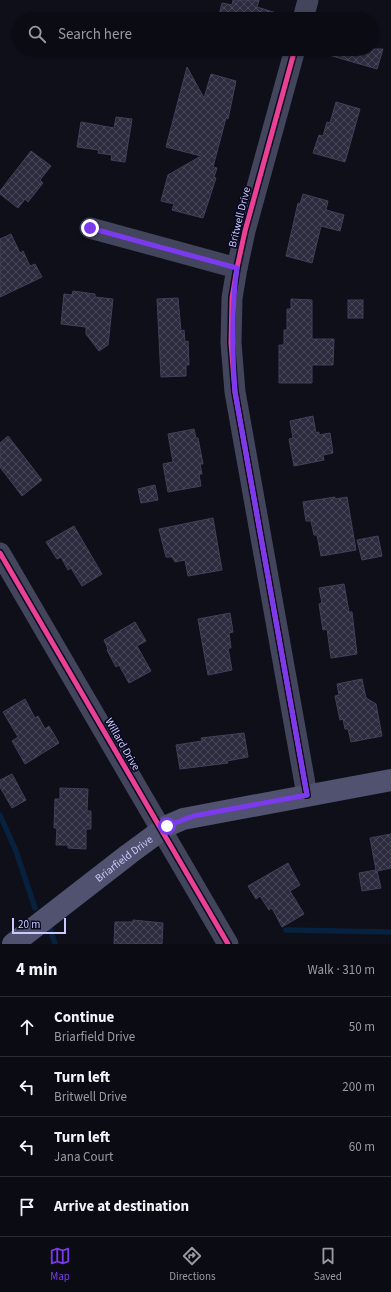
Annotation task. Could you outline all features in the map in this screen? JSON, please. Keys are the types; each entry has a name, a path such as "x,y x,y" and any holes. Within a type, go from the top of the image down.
{"street":[{"path":"305,12 308,0"},
{"name":"Britwell Drive","path":"293,56 245,231 232,298 231,343 235,392 307,795"},
{"path":"90,228 237,268"},
{"name":"Willard Drive","path":"0,554 228,944"},
{"name":"Briarfield Drive","path":"13,944 167,826 193,816 391,780"}],"building":[{"path":"233,0 259,0 257,7 273,12 220,12 222,3 232,5"},
{"path":"379,49 383,49 377,69 332,56 379,56"},
{"path":"187,67 204,98 211,74 236,81 228,119 226,118 213,167 217,168 214,177 216,178 203,218 172,210 174,204 161,201 168,175 201,156 166,147"},
{"path":"336,102 360,109 345,162 313,153 319,135 323,136 327,122 330,123"},
{"path":"116,117 132,119 125,162 111,160 112,155 98,153 99,150 77,147 81,122 114,128"},
{"path":"31,151 51,166 40,180 43,183 28,202 25,199 18,208 0,194 0,191"},
{"path":"303,194 328,201 326,210 344,215 340,231 321,226 312,263 286,256 298,203 300,204"},
{"path":"11,234 20,253 23,251 30,266 35,264 42,277 0,297 0,239"},
{"path":"73,291 95,294 95,297 113,299 108,345 99,351 86,334 86,327 61,324 64,294 72,295"},
{"path":"178,298 181,331 184,330 185,342 188,341 189,365 186,365 186,376 161,377 157,299"},
{"path":"291,299 312,300 312,339 334,339 333,365 312,365 312,383 279,383 279,345 284,345 284,330 287,330 287,309 291,309"},
{"path":"348,300 363,300 363,318 348,318"},
{"path":"313,416 316,433 319,432 319,435 330,433 333,453 323,455 324,460 294,466 289,439 293,438 290,421"},
{"path":"194,429 196,438 198,438 203,464 200,464 202,474 199,474 201,486 168,492 163,464 173,462 168,434"},
{"path":"8,436 42,480 22,496 0,467 0,443"},
{"path":"155,485 158,500 141,503 138,489"},
{"path":"335,497 335,499 347,497 356,550 321,556 317,535 314,535 311,521 306,521 303,502"},
{"path":"213,518 222,570 188,576 185,560 175,562 172,557 166,557 159,529"},
{"path":"74,526 102,574 82,586 71,568 68,570 61,557 57,559 46,542"},
{"path":"378,536 382,556 362,560 357,540"},
{"path":"344,584 349,612 352,612 357,654 331,658 327,629 323,630 319,604 322,603 319,588"},
{"path":"230,613 233,632 229,633 231,648 228,648 232,670 208,675 198,619"},
{"path":"135,622 146,641 137,646 151,671 129,683 119,665 116,667 107,650 108,649 104,640"},
{"path":"362,679 366,698 376,704 382,736 351,742 348,729 345,729 343,719 340,720 335,696 339,695 337,684"},
{"path":"25,699 35,718 38,716 45,729 49,726 59,743 25,764 12,741 18,737 3,712"},
{"path":"244,733 248,757 227,761 228,763 180,769 176,745 202,741 201,738"},
{"path":"12,774 26,800 12,808 0,787 0,780"},
{"path":"60,788 88,789 87,811 91,811 91,829 86,829 86,849 68,848 68,845 56,845 57,828 54,828 55,799 60,799"},
{"path":"391,834 391,868 377,871 381,888 362,891 359,873 376,870 370,838"},
{"path":"288,863 300,885 290,891 304,914 282,927 272,908 269,910 260,896 256,899 248,886"},
{"path":"133,920 163,923 162,944 114,944 115,922 133,922"}],"waterway":[{"path":"0,815 16,851 35,908"},
{"path":"49,926 55,944"},
{"path":"286,930 391,932"}],"cycle path":[{"path":"293,56 245,231 232,298 231,343 235,392 307,795"},
{"path":"0,553 228,944"}],"route":[{"path":"90,228 237,268 232,298 231,343 235,392 307,795 193,816 167,826"}]}
